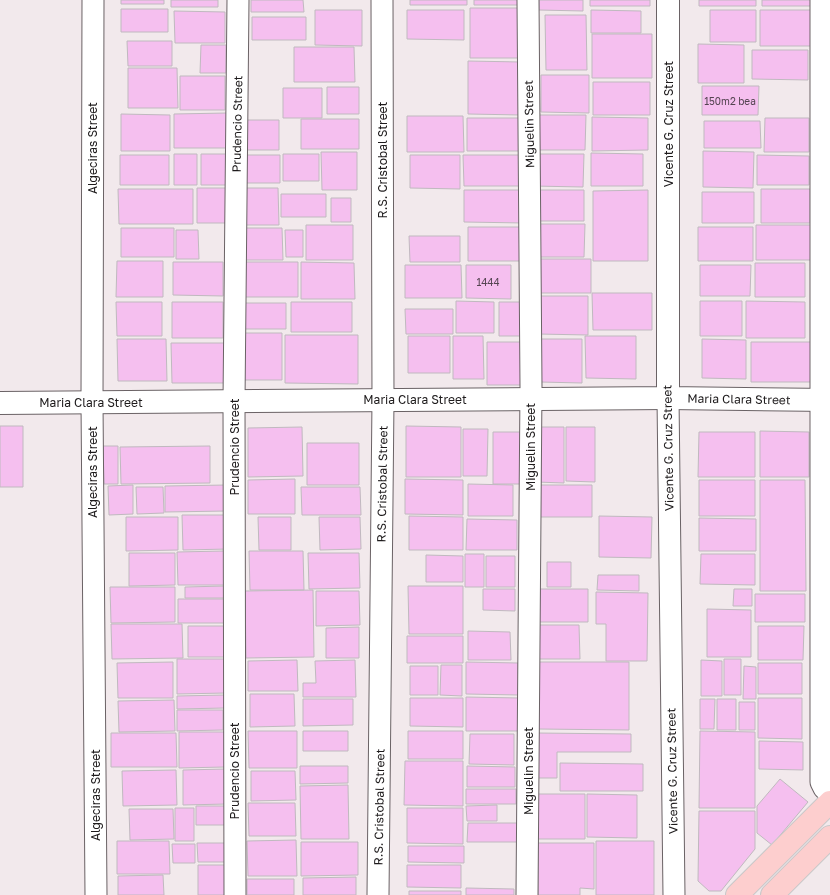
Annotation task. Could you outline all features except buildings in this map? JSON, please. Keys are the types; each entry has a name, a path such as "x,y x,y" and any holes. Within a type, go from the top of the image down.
{"main road":[{"path":"738,895 830,802"},
{"path":"772,895 830,837"}],"street":[{"name":"Algeciras Street","path":"93,0 92,402 96,895"},
{"name":"Prudencio Street","path":"235,895 234,401 238,0"},
{"name":"R.S. Cristobal Street","path":"378,895 383,400 382,0"},
{"name":"Miguelin Street","path":"527,895 531,398 528,0"},
{"name":"Vicente G. Cruz Street","path":"668,0 668,398 674,895"},
{"path":"821,0 826,400 821,782 830,794"},
{"name":"Maria Clara Street","path":"0,402 531,398 826,400"}]}
